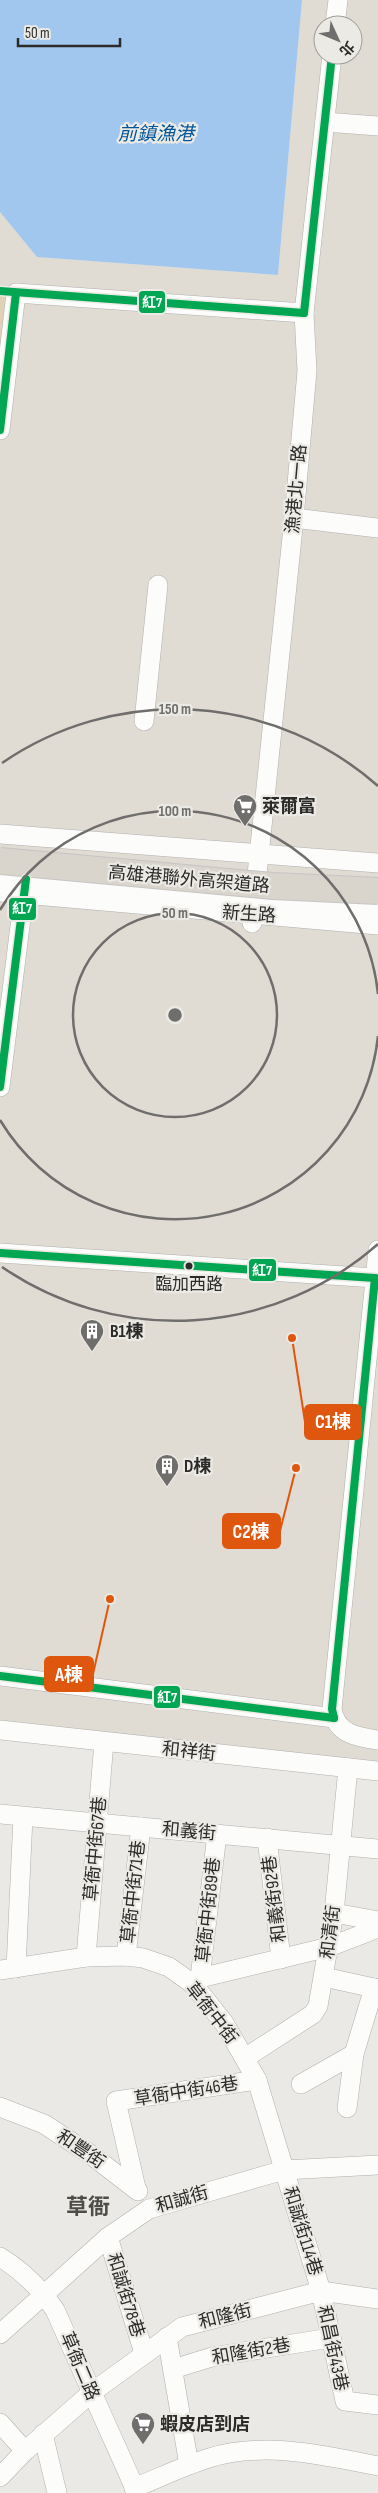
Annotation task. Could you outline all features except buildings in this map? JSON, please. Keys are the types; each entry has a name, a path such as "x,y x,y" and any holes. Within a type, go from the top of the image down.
{"highway":[{"name":"高雄港聯外高架道路","path":"0,848 276,872 378,877"},
{"name":"高雄港聯外高架道路","path":"0,862 273,886 378,891"}],"street":[{"path":"336,15 338,0"},
{"name":"漁港北一路","path":"253,912 294,518 307,371 304,313 331,65"},
{"path":"325,122 378,126"},
{"path":"0,430 16,293 304,313"},
{"path":"294,518 378,528"},
{"path":"144,721 158,585"},
{"path":"0,834 259,852 378,863"},
{"name":"新生路","path":"0,877 253,912 378,925"},
{"name":"新生路","path":"0,892 23,898 251,915 253,912 378,908"},
{"path":"0,1087 23,898"},
{"name":"新生路","path":"0,901 23,898"},
{"name":"新生路","path":"253,912 378,936"},
{"path":"378,1250 332,1709 334,1718 348,1734 378,1740"},
{"path":"0,1253 375,1278"},
{"path":"0,1676 334,1718"},
{"name":"和祥街","path":"0,1730 378,1771"},
{"name":"草衙中街67巷","path":"86,1957 104,1742"},
{"name":"和清街","path":"245,2058 313,2014 318,2006 334,1913 348,1768"},
{"name":"和義街","path":"0,1814 378,1849"},
{"path":"8,1969 23,1816"},
{"name":"草衙中街71巷","path":"126,1956 140,1827"},
{"name":"草衙中街89巷","path":"197,1981 217,1834"},
{"name":"和義街92巷","path":"267,1838 281,1959"},
{"path":"334,1913 378,1921"},
{"path":"197,1981 329,1947 378,1928"},
{"name":"草衙中街","path":"8,1969 86,1957 126,1956 143,1958 197,1981 257,2080 284,2170"},
{"path":"324,1977 376,1989 354,2054 347,2108"},
{"path":"300,2084 354,2054"},
{"name":"草衙中街46巷","path":"136,2188 116,2101 257,2080"},
{"name":"和豐街","path":"0,2107 44,2124 90,2154 136,2188 149,2209"},
{"name":"和誠街","path":"0,2334 108,2237 149,2209 284,2170 378,2165"},
{"name":"和誠街114巷","path":"284,2170 321,2291"},
{"name":"和誠街78巷","path":"108,2237 144,2353"},
{"name":"草衙二路","path":"0,2257 24,2274 44,2293 55,2310 136,2490"},
{"name":"和隆街","path":"0,2477 43,2434 91,2393 182,2327 321,2291 378,2299"},
{"name":"和昌街43巷","path":"321,2291 345,2401 378,2405"},
{"path":"167,2337 189,2466"},
{"name":"和隆街2巷","path":"173,2369 212,2357 330,2338"},
{"path":"0,2423 25,2451"},
{"path":"43,2434 57,2493"},
{"path":"136,2490 210,2458 262,2450 313,2452 378,2466"}],"shaded area":[{"path":"302,0 378,0 378,885 0,852 0,212 37,257 278,275"},
{"path":"0,291 16,293 0,430"},
{"path":"0,893 378,925 378,1771 0,1730"}],"water":[{"name":"前鎮漁港","path":"0,0 302,0 278,275 37,257 0,212"}],"transit line":[{"name":"紅7","path":"304,313 331,65"},
{"name":"紅7","path":"0,291 304,313"},
{"name":"紅7","path":"0,430 16,293"},
{"name":"紅7","path":"0,1087 26,879"},
{"name":"紅7","path":"0,1253 375,1278"},
{"name":"紅7","path":"334,1718 332,1709 375,1278"},
{"name":"紅7","path":"0,1676 334,1718"}],"place":[{"name":"萊爾富","path":"245,827"},
{"name":"臨加西路","path":"189,1266"},
{"name":"C1棟","path":"292,1338"},
{"name":"B1棟","path":"92,1352"},
{"name":"C2棟","path":"296,1468"},
{"name":"D棟","path":"167,1487"},
{"name":"A棟","path":"110,1599"},
{"name":"蝦皮店到店","path":"143,2445"}],"district":[{"name":"草衙","path":"88,2206"}]}
